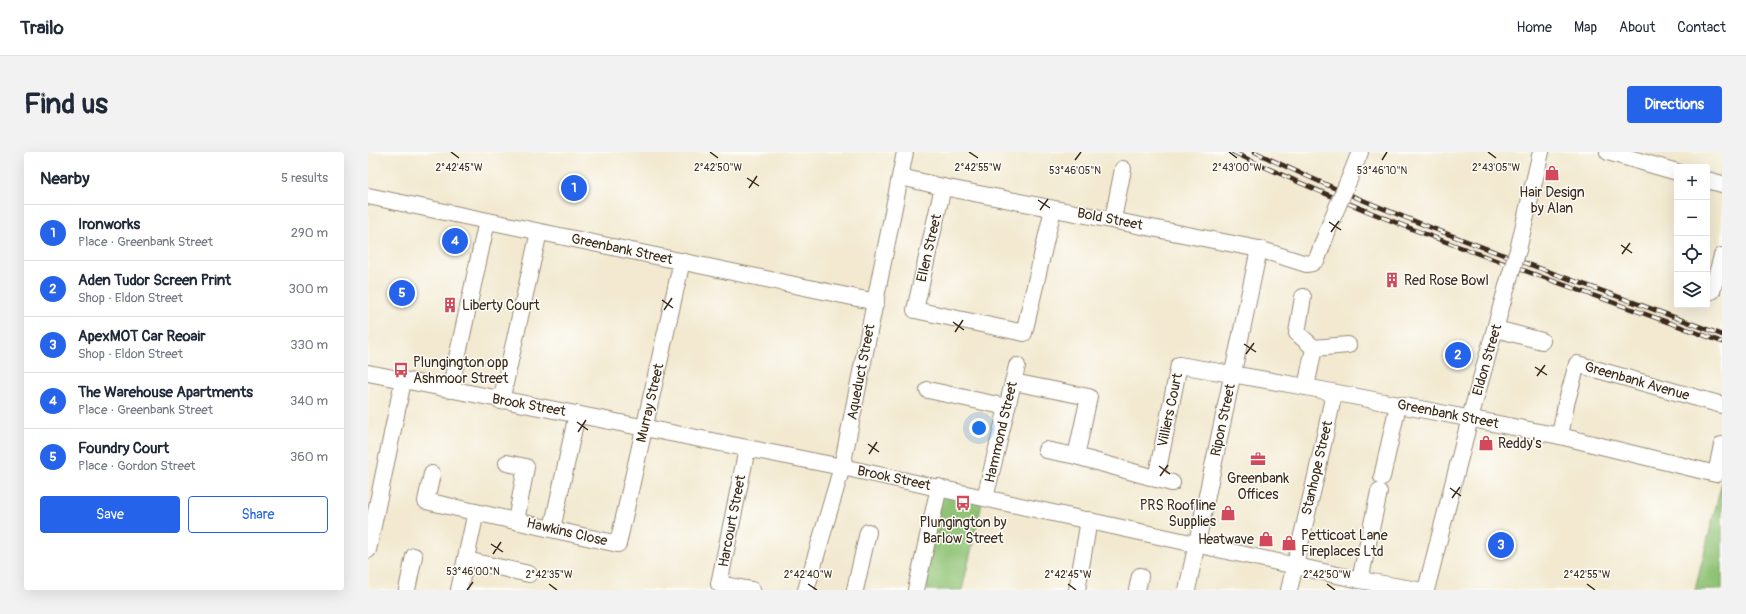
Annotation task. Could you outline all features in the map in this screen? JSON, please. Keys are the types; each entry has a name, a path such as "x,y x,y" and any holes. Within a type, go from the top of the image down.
{"street":[{"name":"Aqueduct Street","path":"806,590 842,467 905,152"},
{"name":"Bold Street","path":"901,177 943,187 1053,209 1113,219 1259,249 1306,264 1317,260 1332,219 1360,152"},
{"name":"Eldon Street","path":"1426,590 1470,418 1518,250 1541,152"},
{"path":"1608,152 1674,171"},
{"path":"1113,219 1123,170"},
{"path":"1710,181 1722,184"},
{"name":"Ellen Street","path":"943,187 915,310 1024,333 1053,209"},
{"name":"Greenbank Street","path":"368,196 876,302"},
{"path":"450,390 487,221"},
{"path":"501,401 539,232"},
{"name":"Ripon Street","path":"1187,590 1198,544 1259,249"},
{"path":"1712,291 1722,258"},
{"name":"Murray Street","path":"618,544 682,261"},
{"path":"1303,297 1297,333 1314,348 1348,345"},
{"path":"1496,329 1542,341"},
{"path":"1306,387 1314,348"},
{"name":"Greenbank Avenue","path":"1560,436 1566,404 1577,364 1722,405"},
{"name":"Greenbank Street","path":"1179,365 1306,387 1560,436 1716,474 1722,445"},
{"name":"Villiers Court","path":"1156,479 1179,365"},
{"name":"Hammond Street","path":"985,498 1016,366"},
{"name":"Brook Street","path":"368,373 501,401 577,414 842,467 1360,580 1418,590"},
{"path":"368,550 403,381"},
{"path":"1013,382 1089,397 1076,456"},
{"path":"928,390 1007,407"},
{"name":"Stanhope Street","path":"1289,590 1334,393"},
{"path":"1360,580 1398,405"},
{"path":"552,529 577,414"},
{"name":"Harcourt Street","path":"747,449 719,584 752,590"},
{"path":"1046,450 1076,456 1172,483"},
{"name":"Hawkins Close","path":"507,463 526,467 516,521"},
{"name":"Hawkins Close","path":"432,474 426,501 618,544"},
{"path":"916,590 939,488"},
{"path":"460,590 476,512"},
{"path":"1077,590 1089,520"},
{"path":"855,590 868,532"},
{"path":"407,590 414,556"},
{"path":"466,560 529,574"}],"green space":[{"path":"1722,482 1722,590 1695,590"},
{"path":"941,490 983,499 962,590 927,590 928,585 920,583"}],"railway":[{"path":"1233,152 1292,179 1413,229 1475,253 1722,342"},
{"path":"1255,152 1370,203 1428,226 1722,335"}],"place":[{"name":"Hair Design by Alan","path":"1552,173"},
{"name":"Ironworks","path":"574,188"},
{"name":"The Warehouse Apartments","path":"455,241"},
{"name":"Red Rose Bowl","path":"1392,280"},
{"name":"Foundry Court","path":"402,293"},
{"name":"Liberty Court","path":"450,305"},
{"name":"Aden Tudor Screen Print","path":"1458,355"},
{"name":"Plungington opp Ashmoor Street","path":"401,370"},
{"name":"Reddy's","path":"1486,443"},
{"name":"Greenbank Offices","path":"1258,459"},
{"name":"Plungington by Barlow Street","path":"963,503"},
{"name":"PRS Roofline Supplies","path":"1228,513"},
{"name":"Heatwave","path":"1266,539"},
{"name":"Petticoat Lane Fireplaces Ltd","path":"1289,543"},
{"name":"ApexMOT Car Reoair","path":"1501,545"}]}
